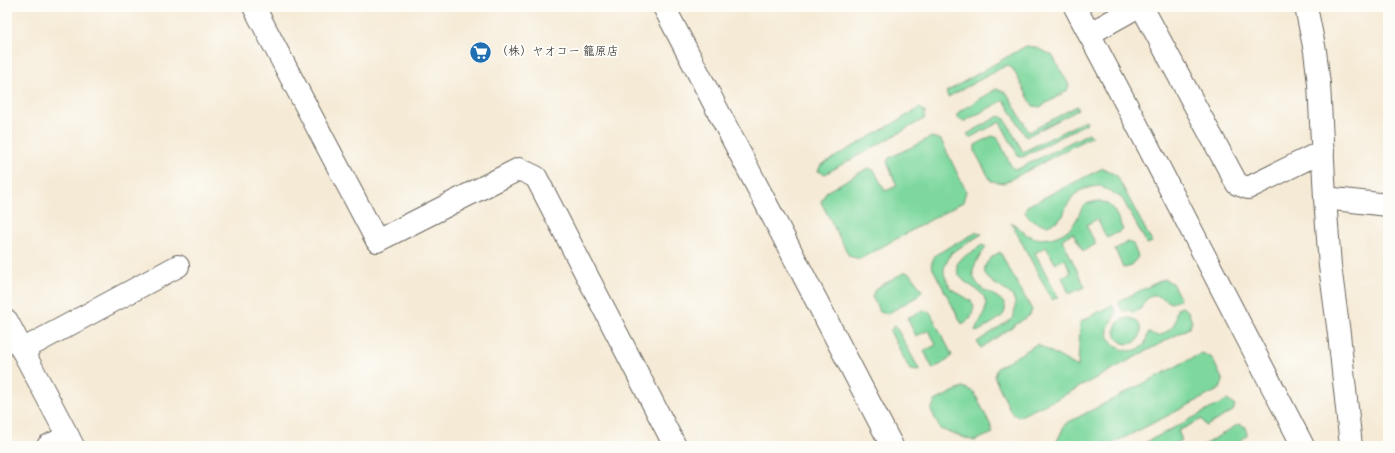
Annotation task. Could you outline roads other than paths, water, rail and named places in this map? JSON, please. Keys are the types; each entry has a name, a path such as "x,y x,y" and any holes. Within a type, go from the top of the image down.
{"street":[{"path":"254,7 377,241 519,169 536,177 675,446"},
{"path":"664,7 892,446"},
{"path":"1075,7 1303,446"},
{"path":"1089,34 1137,7"},
{"path":"1142,7 1237,184 1248,188 1323,151"},
{"path":"1306,7 1315,51 1319,84 1324,198 1330,266 1351,446"},
{"path":"1324,198 1388,205"},
{"path":"22,350 178,266"},
{"path":"7,321 70,441 48,446"}],"place":[{"name":"（株）ヤオコー 籠原店","path":"480,53"}]}
